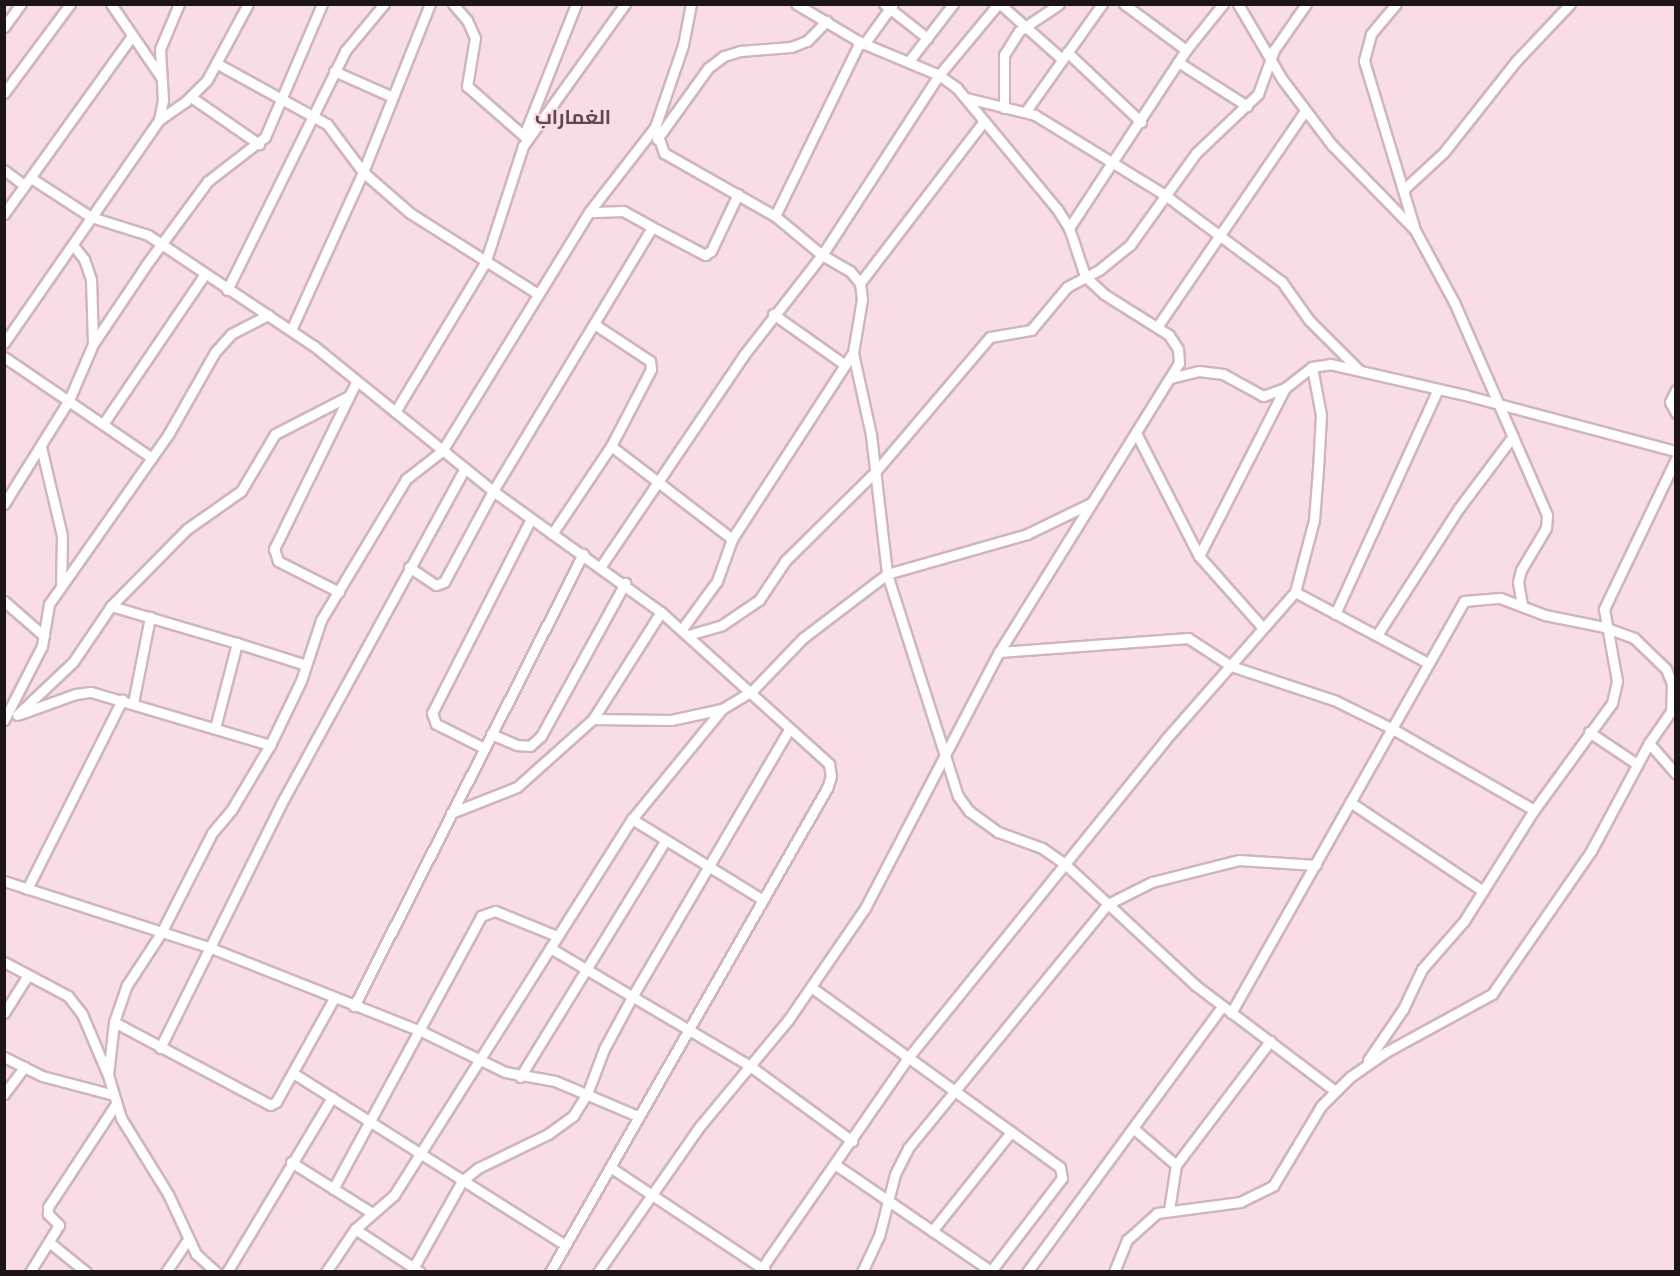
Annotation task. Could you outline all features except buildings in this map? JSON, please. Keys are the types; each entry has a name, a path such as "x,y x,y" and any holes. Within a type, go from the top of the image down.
{"street":[{"path":"4,27 21,4"},
{"path":"4,93 70,4"},
{"path":"111,4 160,77"},
{"path":"159,120 161,41 179,4"},
{"path":"4,343 159,120 191,97 216,63 248,4"},
{"path":"4,504 69,400 93,344 161,244 208,181 260,144 322,4"},
{"path":"227,290 334,71 354,36 384,4"},
{"path":"291,330 363,172 430,4"},
{"path":"453,4 467,20 475,38 465,78 467,86 523,141"},
{"path":"394,412 485,263 523,141 576,4"},
{"path":"523,141 625,4"},
{"path":"108,1075 114,1022 127,985 161,933 213,833 232,809 270,745 306,665 321,620 406,479 442,451 589,212 655,127 683,45 691,4"},
{"path":"598,1272 700,1126 811,987 865,908 944,752 999,652 1172,378 1179,363 1178,349 1169,335 1104,294 1085,276 1069,228 983,122 967,98 939,75 862,43 826,21 812,9 796,4"},
{"path":"909,61 953,4"},
{"path":"601,566 773,314 822,255 939,75 999,4 1065,56 1141,122"},
{"path":"1004,108 1002,64 1011,42 1025,26 1059,4"},
{"path":"1026,111 1102,4"},
{"path":"1124,4 1186,50"},
{"path":"1069,228 1115,162 1186,50 1223,4"},
{"path":"1238,4 1270,60 1305,111 1346,162 1415,230"},
{"path":"685,632 722,625 747,611 799,546 875,472 990,337 1031,330 1067,287 1099,270 1130,245 1206,142 1247,106 1264,83 1270,60 1283,35 1306,4"},
{"path":"1396,4 1371,34 1364,61 1415,230 1454,302 1496,405 1513,436 1547,514 1546,528 1521,570 1518,582 1522,605"},
{"path":"1403,190 1460,135 1517,60 1570,4"},
{"path":"775,216 862,43 889,6 927,38"},
{"path":"657,139 708,68 724,56 740,51 791,47 807,40 826,21"},
{"path":"4,214 132,36"},
{"path":"1178,62 1247,106"},
{"path":"216,63 335,131 363,172 410,213 485,263 538,294"},
{"path":"334,71 393,97"},
{"path":"191,97 260,144"},
{"path":"967,98 1004,108 1026,111 1115,162 1165,195 1282,282 1309,321 1359,370"},
{"path":"1157,327 1305,111"},
{"path":"860,283 983,122"},
{"path":"655,127 657,139 664,153 775,216 822,255 844,266 860,283 862,299 853,353 871,435 888,574 958,796 982,823 1042,848 1065,864 1222,1007 1334,1090"},
{"path":"4,170 91,217 161,244 227,290 291,330 531,519 625,583 661,612 752,691 789,729 829,764 831,776 763,900 550,1272"},
{"path":"589,212 623,211 705,255 711,251 738,194"},
{"path":"410,567 436,585 444,582 493,490 652,227"},
{"path":"73,245 84,260 91,279 93,344"},
{"path":"103,424 205,274"},
{"path":"773,314 845,365"},
{"path":"4,721 44,636 49,604 152,458 215,352 231,334 268,315"},
{"path":"552,534 611,446 651,365 594,324"},
{"path":"685,632 717,581 732,540 853,353"},
{"path":"4,357 152,458"},
{"path":"1172,378 1199,370 1223,374 1263,396 1285,388 1312,367 1330,364 1438,389 1676,452"},
{"path":"610,1167 763,1270 907,1059 1065,864 1295,592 1314,520 1318,469 1322,415 1312,367"},
{"path":"339,592 278,561 274,549 356,382"},
{"path":"1199,556 1285,388"},
{"path":"1335,614 1438,389"},
{"path":"1676,390 1670,402 1676,413"},
{"path":"17,715 73,662 111,606 187,529 241,491 275,434 349,396"},
{"path":"1136,434 1199,556 1263,628"},
{"path":"1377,635 1459,508 1513,436"},
{"path":"611,446 732,540"},
{"path":"41,447 62,536 61,586"},
{"path":"1365,1065 1403,1009 1422,969 1464,921 1534,810 1616,692 1604,627 1606,601 1676,459"},
{"path":"160,1048 281,804 465,468"},
{"path":"593,719 671,720 722,708 752,691 803,638 888,574 1027,534 1093,502"},
{"path":"484,748 436,724 432,713 531,519"},
{"path":"354,1006 583,554"},
{"path":"491,734 524,746 530,746 541,736 625,583"},
{"path":"1295,592 1428,663"},
{"path":"1114,1272 1124,1246 1136,1230 1157,1213 1240,1202 1273,1186 1334,1090 1365,1065 1477,1004 1504,981 1591,851 1649,742 1673,707 1672,684 1666,669 1634,638 1604,627 1545,615 1522,605 1484,596 1464,601 1231,1012"},
{"path":"4,601 44,636"},
{"path":"111,606 237,642 306,665"},
{"path":"451,813 517,787 593,719 661,612"},
{"path":"133,703 150,617"},
{"path":"999,652 1176,637 1188,638 1231,666 1334,700 1391,728 1534,810"},
{"path":"215,728 237,642"},
{"path":"4,721 76,694 91,692 270,745"},
{"path":"27,889 122,700"},
{"path":"326,1272 355,1229 372,1213 390,1201 479,1057 632,819 722,708"},
{"path":"355,1229 415,1270 462,1181 478,1167 548,1134 573,1116 587,1094 604,1049 632,997 789,729"},
{"path":"1589,732 1637,764"},
{"path":"1649,742 1676,774"},
{"path":"1350,802 1483,891"},
{"path":"632,819 763,900"},
{"path":"520,1077 666,840"},
{"path":"861,1272 889,1202 895,1174 908,1148 1108,904 1152,882 1239,860 1316,865"},
{"path":"4,881 211,948 333,1000 421,1031 520,1077 555,1081 638,1116"},
{"path":"333,1189 421,1031 481,916 495,911 557,936"},
{"path":"550,948 750,1066 852,1141"},
{"path":"4,962 68,996 82,1014 108,1075 121,1118 168,1194 196,1254 216,1272"},
{"path":"4,1013 28,975"},
{"path":"811,987 907,1059 1011,1132 1063,1173 992,1271 836,1165"},
{"path":"114,1022 264,1104 276,1102 333,1000"},
{"path":"1027,1272 1222,1007"},
{"path":"1169,1210 1176,1165 1270,1041"},
{"path":"4,1057 42,1076 115,1100"},
{"path":"4,1094 24,1067"},
{"path":"293,1073 565,1245"},
{"path":"227,1272 332,1097"},
{"path":"30,1272 59,1225 48,1214 48,1207 115,1100"},
{"path":"1133,1128 1176,1165"},
{"path":"932,1231 1011,1132"},
{"path":"291,1162 372,1213"},
{"path":"166,1272 188,1239"},
{"path":"49,1242 86,1272"}],"district":[{"name":"الغماراب","path":"573,117"}]}
